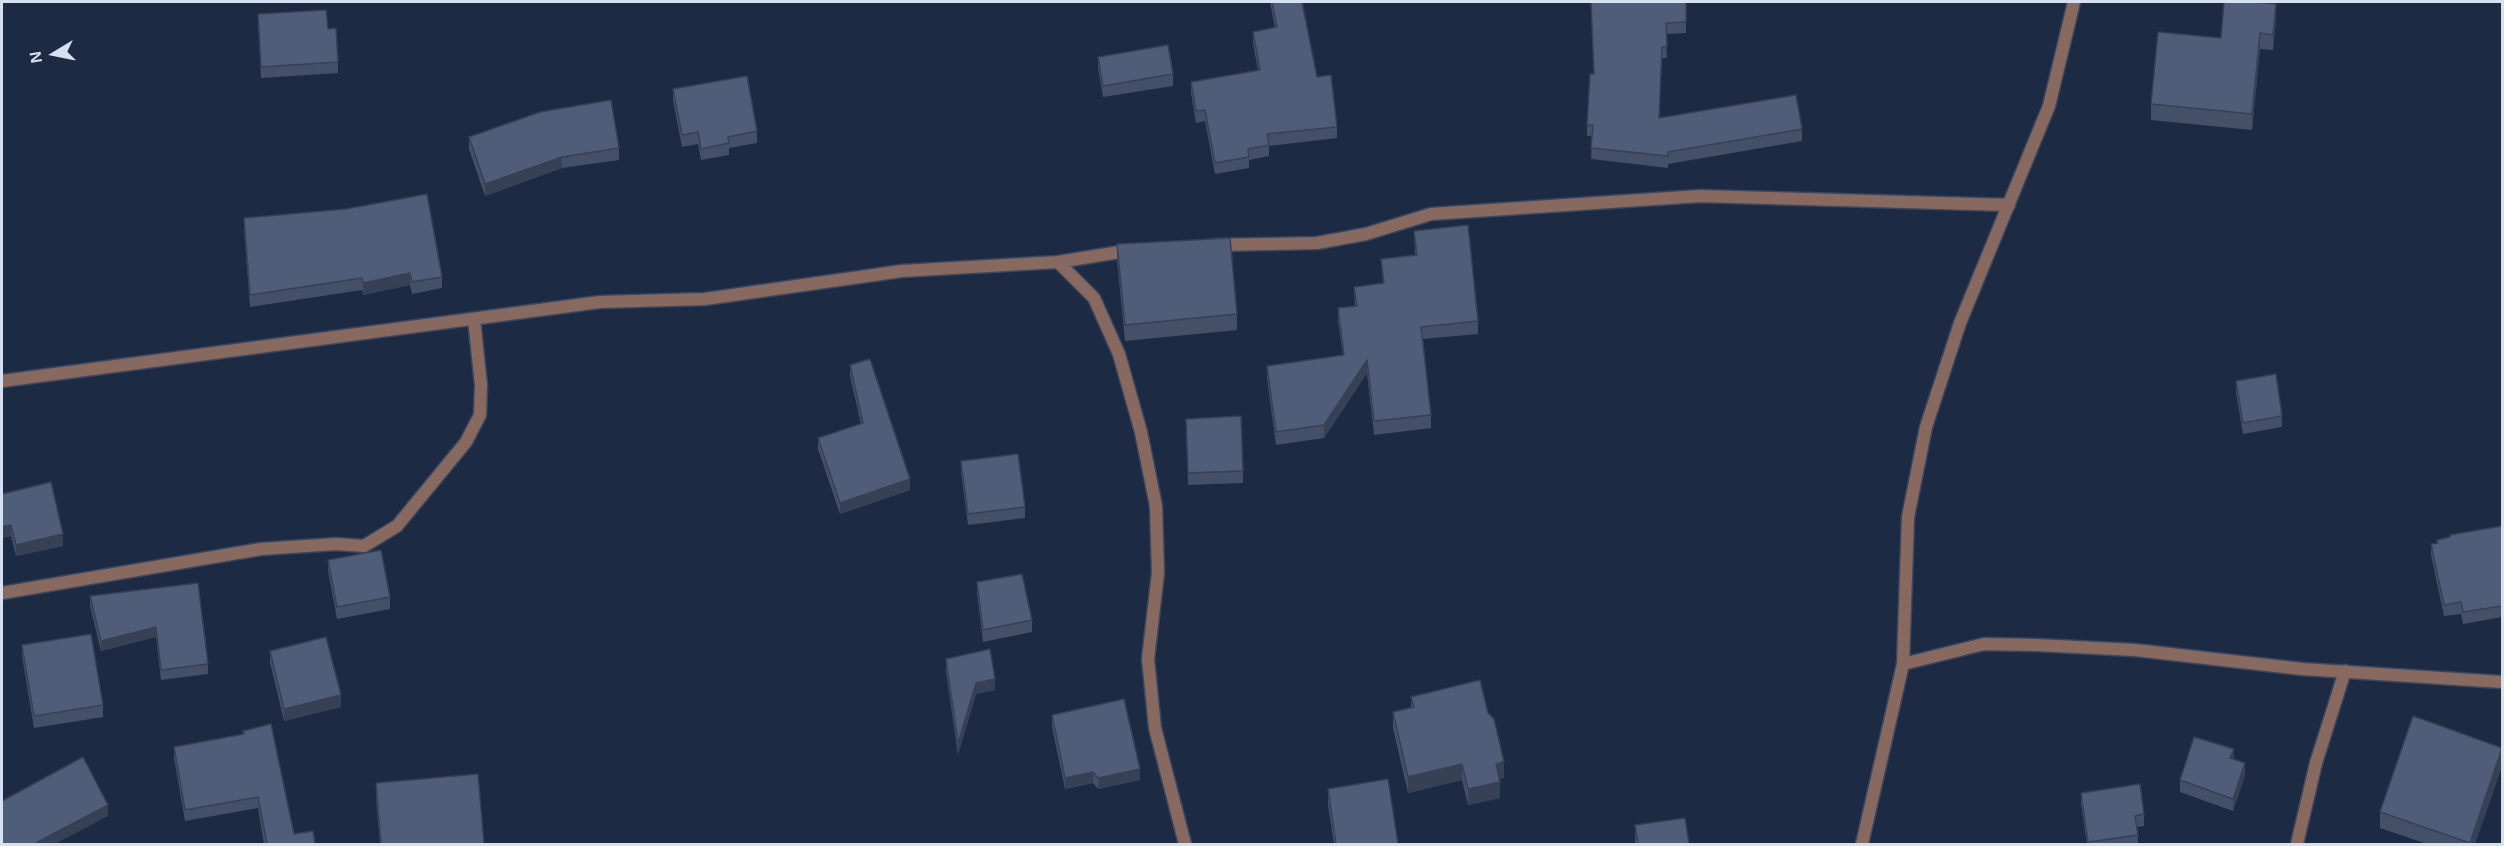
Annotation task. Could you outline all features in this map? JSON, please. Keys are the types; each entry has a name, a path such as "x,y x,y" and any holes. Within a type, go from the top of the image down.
{"street":[{"path":"1862,844 1904,664 1908,518 1926,427 1960,323 2049,106 2074,2"},
{"path":"1200,245 1317,243 1366,234 1431,214 1700,196 2009,205"},
{"path":"2,381 600,302 705,298 902,271 1058,262 1141,249"},
{"path":"1058,262 1094,297 1119,354 1141,432 1156,506 1158,573 1148,659 1155,728 1185,844"},
{"path":"2,593 261,549 336,544 364,546 397,526 466,442 480,415 481,385 474,319"},
{"path":"1904,664 1984,644 2135,650 2302,669 2502,682"},
{"path":"2297,844 2316,763 2345,671"}],"building":[{"path":"1272,2 1302,2 1317,77 1331,75 1337,127 1267,134 1269,145 1248,149 1249,157 1215,163 1205,110 1196,111 1191,82 1260,70 1253,32 1277,27"},
{"path":"1591,2 1686,2 1686,22 1666,23 1667,47 1662,47 1659,118 1796,95 1802,129 1668,152 1668,156 1591,148 1593,125 1587,125 1590,74 1594,74"},
{"path":"2224,2 2276,4 2273,35 2260,33 2252,114 2151,104 2158,32 2221,38"},
{"path":"326,10 328,29 336,28 338,62 261,67 258,14"},
{"path":"1168,45 1173,74 1103,86 1098,57"},
{"path":"747,76 757,131 728,137 729,143 701,149 698,132 682,135 673,89"},
{"path":"611,100 619,148 562,157 485,184 469,137 540,112"},
{"path":"427,194 442,277 412,282 410,273 363,283 362,278 250,295 244,218 346,209"},
{"path":"1468,225 1478,321 1421,327 1431,415 1374,421 1367,360 1324,425 1276,432 1267,366 1344,355 1338,308 1357,306 1354,287 1384,283 1381,259 1417,255 1414,231"},
{"path":"1230,238 1237,314 1125,325 1117,244"},
{"path":"870,359 910,479 840,503 818,438 863,423 850,365"},
{"path":"2276,374 2282,416 2243,423 2236,381"},
{"path":"1241,416 1243,471 1188,473 1186,419"},
{"path":"1018,454 1025,507 968,514 961,461"},
{"path":"51,482 63,534 16,545 11,525 2,527 2,494"},
{"path":"2502,526 2502,606 2463,612 2461,602 2444,605 2431,544 2438,543 2437,540 2450,537 2450,535"},
{"path":"381,550 390,597 337,607 328,560"},
{"path":"1022,574 1032,620 983,630 977,582"},
{"path":"198,583 208,664 161,670 156,627 101,641 90,596"},
{"path":"91,634 103,705 34,716 22,645"},
{"path":"326,637 341,695 284,709 270,651"},
{"path":"990,649 995,679 976,683 958,743 946,659"},
{"path":"1480,680 1488,713 1494,719 1504,762 1496,764 1500,782 1468,789 1462,764 1408,777 1393,712 1414,707 1411,697"},
{"path":"1124,699 1140,769 1098,778 1093,772 1065,778 1052,715"},
{"path":"2413,716 2502,748 2470,843 2380,812"},
{"path":"271,724 294,834 313,831 315,844 267,844 258,797 185,810 174,747 244,734 243,731"},
{"path":"2194,737 2234,749 2230,758 2245,763 2233,799 2180,780"},
{"path":"83,757 108,805 34,844 2,844 2,801"},
{"path":"478,774 484,844 381,844 376,783"},
{"path":"1388,779 1398,844 1336,844 1328,789"},
{"path":"2140,784 2144,814 2135,816 2138,835 2088,842 2081,793"},
{"path":"1685,818 1689,844 1638,844 1635,825"}]}
